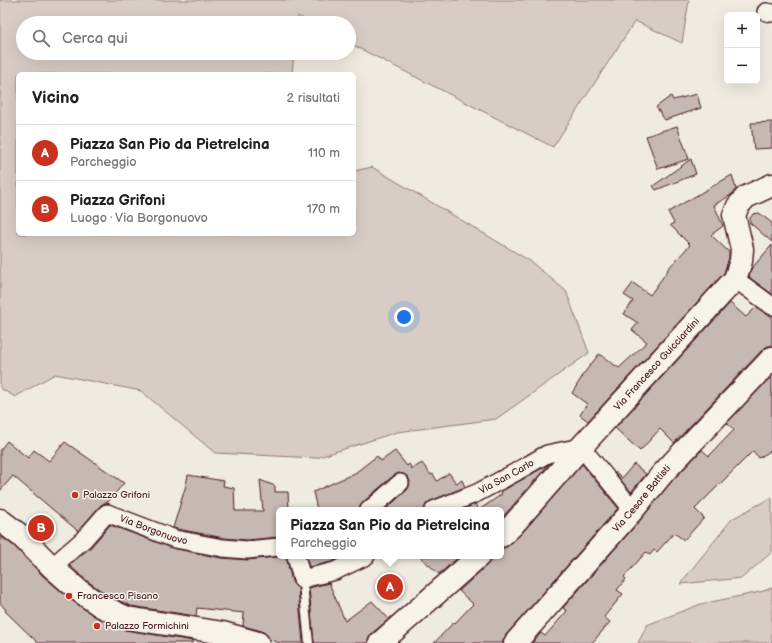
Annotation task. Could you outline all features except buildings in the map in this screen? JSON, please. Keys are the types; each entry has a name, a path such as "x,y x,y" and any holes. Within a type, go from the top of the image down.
{"main road":[{"name":"Via Francesco Guicciardini","path":"504,533 735,279 741,261 742,249 734,215 738,206 746,197 772,185"},
{"name":"Via Cesare Battisti","path":"515,643 633,510 663,473 772,358"},
{"path":"0,520 21,536 78,590 101,606 127,618 223,633 258,643"},
{"path":"380,643 476,559"}],"street":[{"path":"735,279 772,306"},
{"path":"581,447 633,510"},
{"name":"Via San Carlo","path":"442,507 477,493 547,454 581,447"},
{"path":"373,507 400,483"},
{"name":"Via Borgonuovo","path":"52,567 84,539 107,513 175,538 223,548 247,550 276,548"},
{"path":"297,559 302,581 335,571 360,559"}],"lane":[{"path":"302,581 309,643"}],"shaded area":[{"path":"0,0 689,0 682,43 635,21 553,147 356,47 356,16 16,16 16,60 293,60 292,72 16,72 16,236 356,236 356,171 372,167 530,261 566,291 589,353 496,419 397,432 316,458 215,453 141,391 55,374 15,397 0,388"},
{"path":"772,497 772,552 742,578 680,584 732,519"},
{"path":"772,588 772,643 638,643 647,625 701,604 760,592"}],"place":[{"name":"Palazzo Grifoni","path":"75,495"},
{"name":"Piazza Grifoni","path":"41,528"},
{"name":"Piazza San Pio da Pietrelcina","path":"390,587"},
{"name":"Francesco Pisano","path":"69,596"},
{"name":"Palazzo Formichini","path":"97,626"}]}
